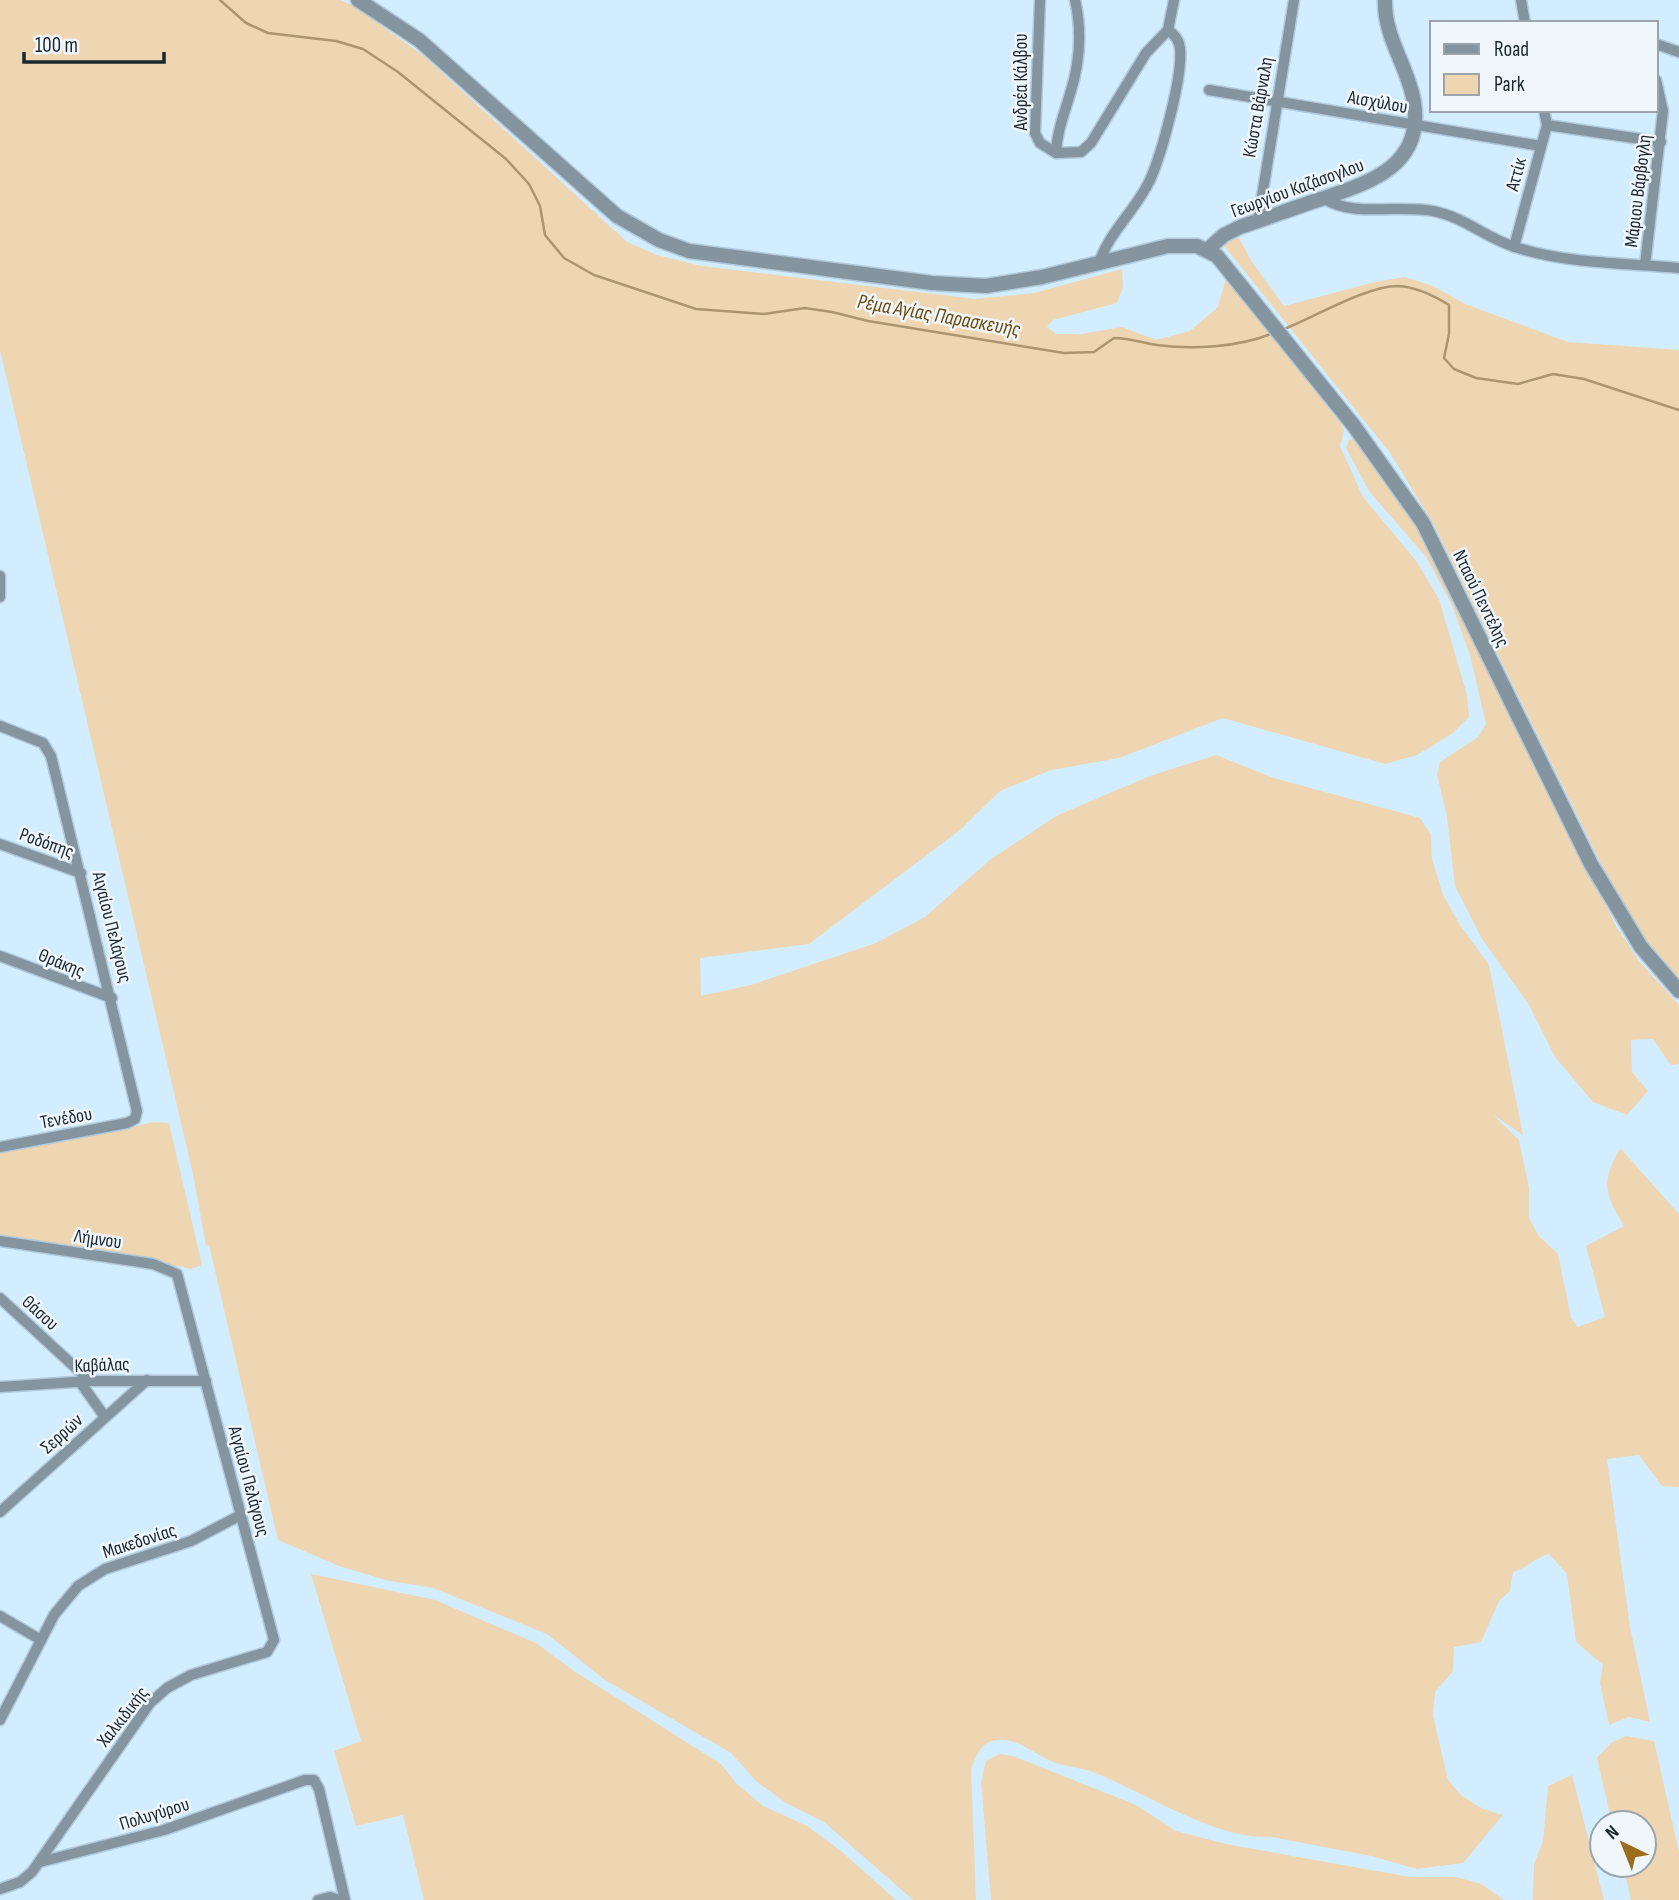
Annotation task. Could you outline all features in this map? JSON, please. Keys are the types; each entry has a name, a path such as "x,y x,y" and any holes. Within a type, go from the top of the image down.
{"street":[{"path":"358,0 419,40 617,216 679,248 932,283 986,286 1185,244 1207,250"},
{"name":"Ανδρέα Κάλβου","path":"1040,0 1035,133 1040,144 1056,153"},
{"path":"1076,0 1079,18 1078,63 1061,117 1056,153 1081,152 1091,144 1146,53 1168,30 1174,0"},
{"name":"Κώστα Βάρναλη","path":"1258,221 1294,0"},
{"name":"Γεωργίου Καζάσογλου","path":"1207,250 1224,235 1258,221 1368,184 1390,169 1403,153 1413,125 1414,103 1387,25 1385,0"},
{"path":"1521,0 1525,21"},
{"path":"1099,263 1107,244 1133,211 1150,180 1161,149 1176,83 1180,47 1175,35 1168,30"},
{"path":"1658,45 1679,52"},
{"name":"Μάριου Βάρβογλη","path":"1645,265 1661,142 1662,100 1658,87"},
{"name":"Αισχύλου","path":"1209,90 1541,146"},
{"name":"Αττίκ","path":"1514,247 1547,124 1544,112"},
{"path":"1547,124 1661,142"},
{"path":"1323,198 1340,206 1436,211 1467,222 1514,247 1580,261 1679,268"},
{"name":"Νταού Πεντέλης","path":"1207,250 1231,270 1269,318 1382,463 1423,523 1591,864 1641,947 1679,991"},
{"path":"0,576 0,597"},
{"name":"Αιγαίου Πελάγους","path":"0,726 32,737 48,747 112,998 137,1106 136,1117"},
{"name":"Ροδόπης","path":"0,844 81,873"},
{"name":"Θράκης","path":"0,956 112,998"},
{"name":"Τενέδου","path":"0,1147 124,1124 136,1117"},
{"name":"Λήμνου","path":"0,1241 160,1265 175,1272 182,1285"},
{"name":"Αιγαίου Πελάγους","path":"182,1285 239,1516 273,1634 273,1645"},
{"name":"Θάσου","path":"0,1298 85,1382 105,1417"},
{"name":"Καβάλας","path":"0,1387 146,1380 206,1381"},
{"name":"Σερρών","path":"0,1512 146,1380"},
{"name":"Μακεδονίας","path":"0,1720 63,1602 90,1577 111,1567 201,1538 239,1516"},
{"path":"0,1616 41,1640"},
{"name":"Χαλκιδικής","path":"40,1862 156,1698 191,1675 261,1654 273,1645"},
{"name":"Πολυγύρου","path":"0,1889 24,1880 40,1862 164,1830 305,1780 313,1780 319,1789 342,1900"},
{"path":"322,1899 342,1900"}],"green space":[{"path":"0,0 340,0 354,6 425,57 627,242 657,255 701,266 975,299 1034,293 1122,269 1123,287 1117,303 1053,320 1047,327 1056,334 1081,334 1122,327 1156,340 1190,331 1218,307 1227,275 1341,424 1344,431 1340,446 1363,497 1417,562 1439,599 1467,695 1469,717 1453,733 1417,755 1385,764 1223,718 1119,758 1051,770 1000,791 960,830 809,944 700,958 701,996 751,985 876,943 925,917 991,859 1058,815 1150,776 1216,755 1274,778 1420,818 1431,835 1432,859 1443,895 1460,925 1489,965 1523,1135 1493,1115 1519,1140 1529,1188 1529,1218 1539,1236 1558,1254 1571,1318 1578,1327 1605,1317 1586,1246 1624,1226 1612,1204 1607,1187 1610,1170 1620,1148 1679,1214 1679,1487 1662,1486 1639,1455 1607,1459 1630,1627 1650,1722 1629,1717 1609,1725 1600,1683 1603,1665 1576,1642 1567,1574 1549,1554 1513,1572 1510,1591 1499,1601 1481,1642 1454,1647 1453,1671 1435,1692 1433,1716 1448,1780 1462,1796 1483,1809 1503,1815 1463,1863 1417,1869 1371,1856 1228,1831 1181,1814 1093,1772 1056,1763 1016,1743 1000,1740 992,1741 978,1752 971,1769 976,1900 913,1900 824,1822 786,1803 757,1782 731,1753 605,1680 547,1634 433,1588 385,1580 339,1566 278,1540 209,1245 206,1246 193,1174 0,350"},
{"path":"1239,238 1252,262 1284,306 1375,282 1405,277 1433,286 1465,304 1568,342 1679,350 1679,982 1632,923 1612,886 1434,525 1390,453 1222,243"},
{"path":"1353,439 1415,522 1616,926 1639,961 1679,1005 1679,1064 1671,1065 1653,1039 1631,1040 1632,1072 1648,1091 1627,1115 1593,1102 1555,1057 1528,1003 1482,939 1455,886 1447,817 1437,774 1440,762 1478,737 1486,724 1470,655 1452,605 1426,557 1369,491 1346,448 1349,440"},
{"path":"153,1122 169,1123 202,1265 191,1269 0,1236 0,1150 97,1135"},
{"path":"311,1574 435,1600 536,1643 574,1671 721,1764 737,1784 763,1806 807,1826 841,1851 896,1900 424,1900 403,1815 356,1826 334,1751 361,1741"},
{"path":"1626,1736 1654,1741 1679,1852 1679,1900 1631,1900 1626,1879 1658,1879 1658,1809 1609,1809 1597,1758 1611,1743"},
{"path":"999,1754 1013,1756 1136,1805 1176,1831 1226,1844 1410,1877 1456,1877 1481,1884 1504,1900 991,1900 981,1782 986,1761"},
{"path":"1572,1775 1588,1838 1588,1879 1599,1879 1604,1900 1533,1900 1534,1864 1543,1841 1548,1786"}],"waterway":[{"name":"Ρέμα Αγίας Παρασκευής","path":"220,0 246,23 268,33 336,41 363,49 398,72 506,159 529,184 540,206 545,235 564,258 594,275 696,309 764,314 805,308 1064,353 1094,352 1114,338 1200,347 1230,345 1271,334"},
{"name":"Ρέμα Αγίας Παρασκευής","path":"1284,329 1371,291 1398,286 1412,288 1449,305 1449,334 1444,358 1454,369 1476,378 1518,384 1553,374 1584,379 1679,410"}]}
